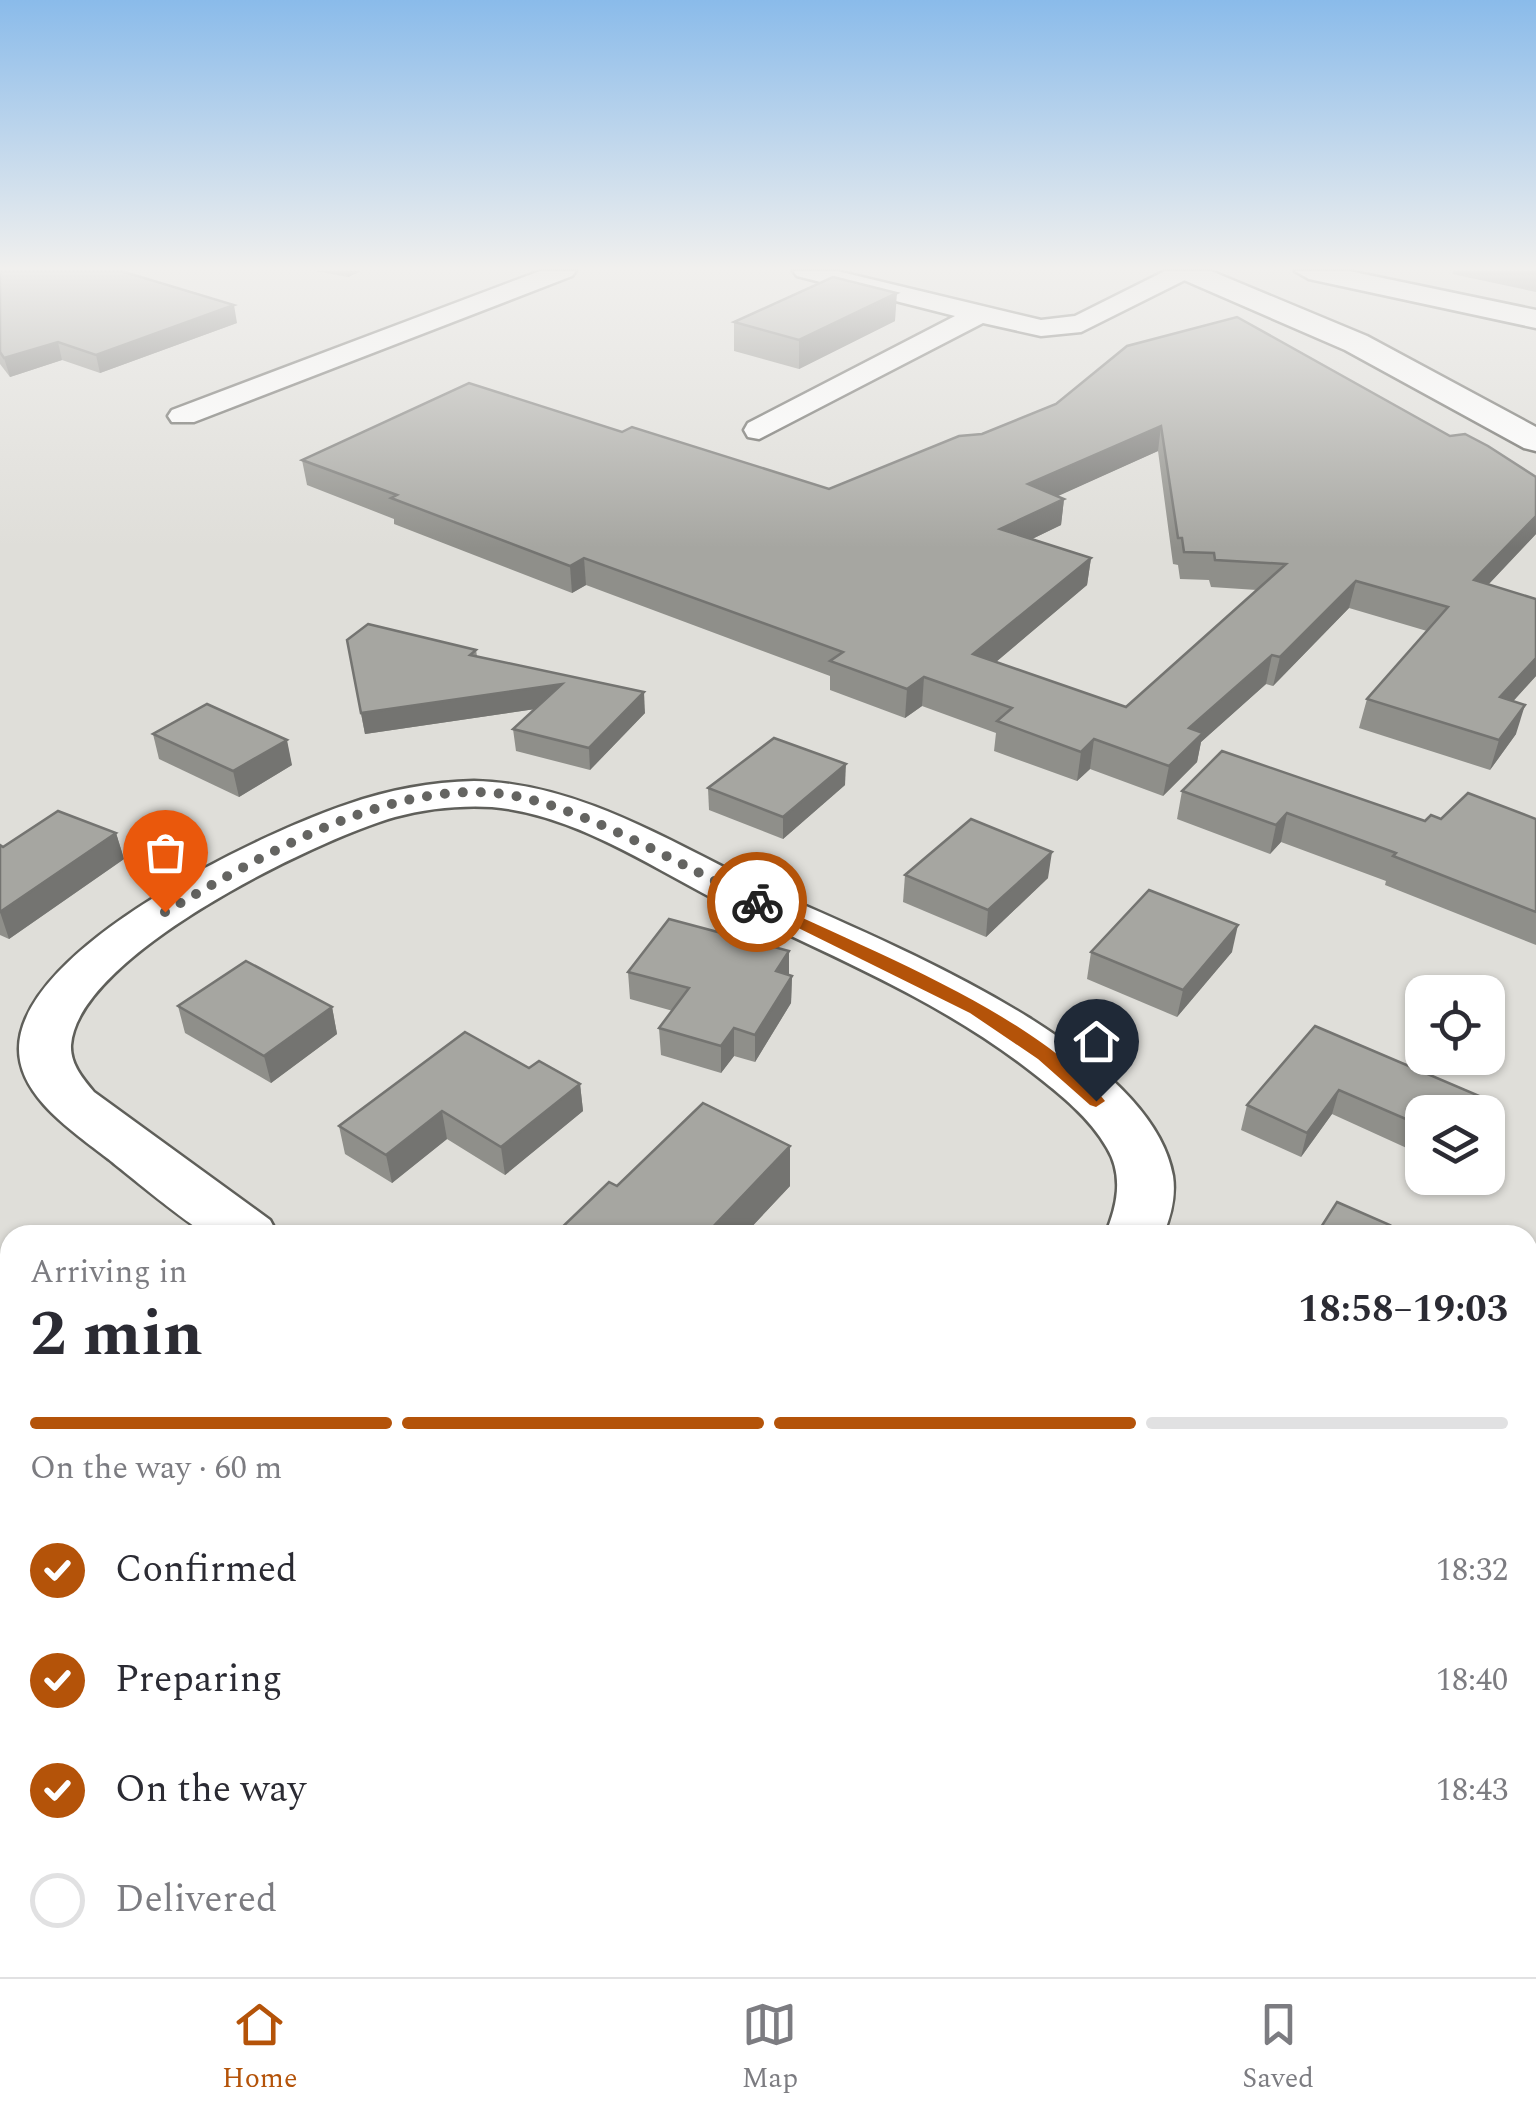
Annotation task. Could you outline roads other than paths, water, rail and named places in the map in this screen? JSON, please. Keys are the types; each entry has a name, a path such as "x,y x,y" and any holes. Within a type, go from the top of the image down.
{"main road":[{"path":"1393,363 1536,441"}],"street":[{"path":"183,416 321,363"},
{"path":"760,430 886,363"},
{"path":"236,1225 76,1105 46,1058 45,1042 55,1011 95,959 220,880 303,838 368,812 405,802 473,794 516,796 587,821 948,992 1008,1029 1096,1101 1131,1139 1142,1158 1148,1196 1138,1225"}]}
